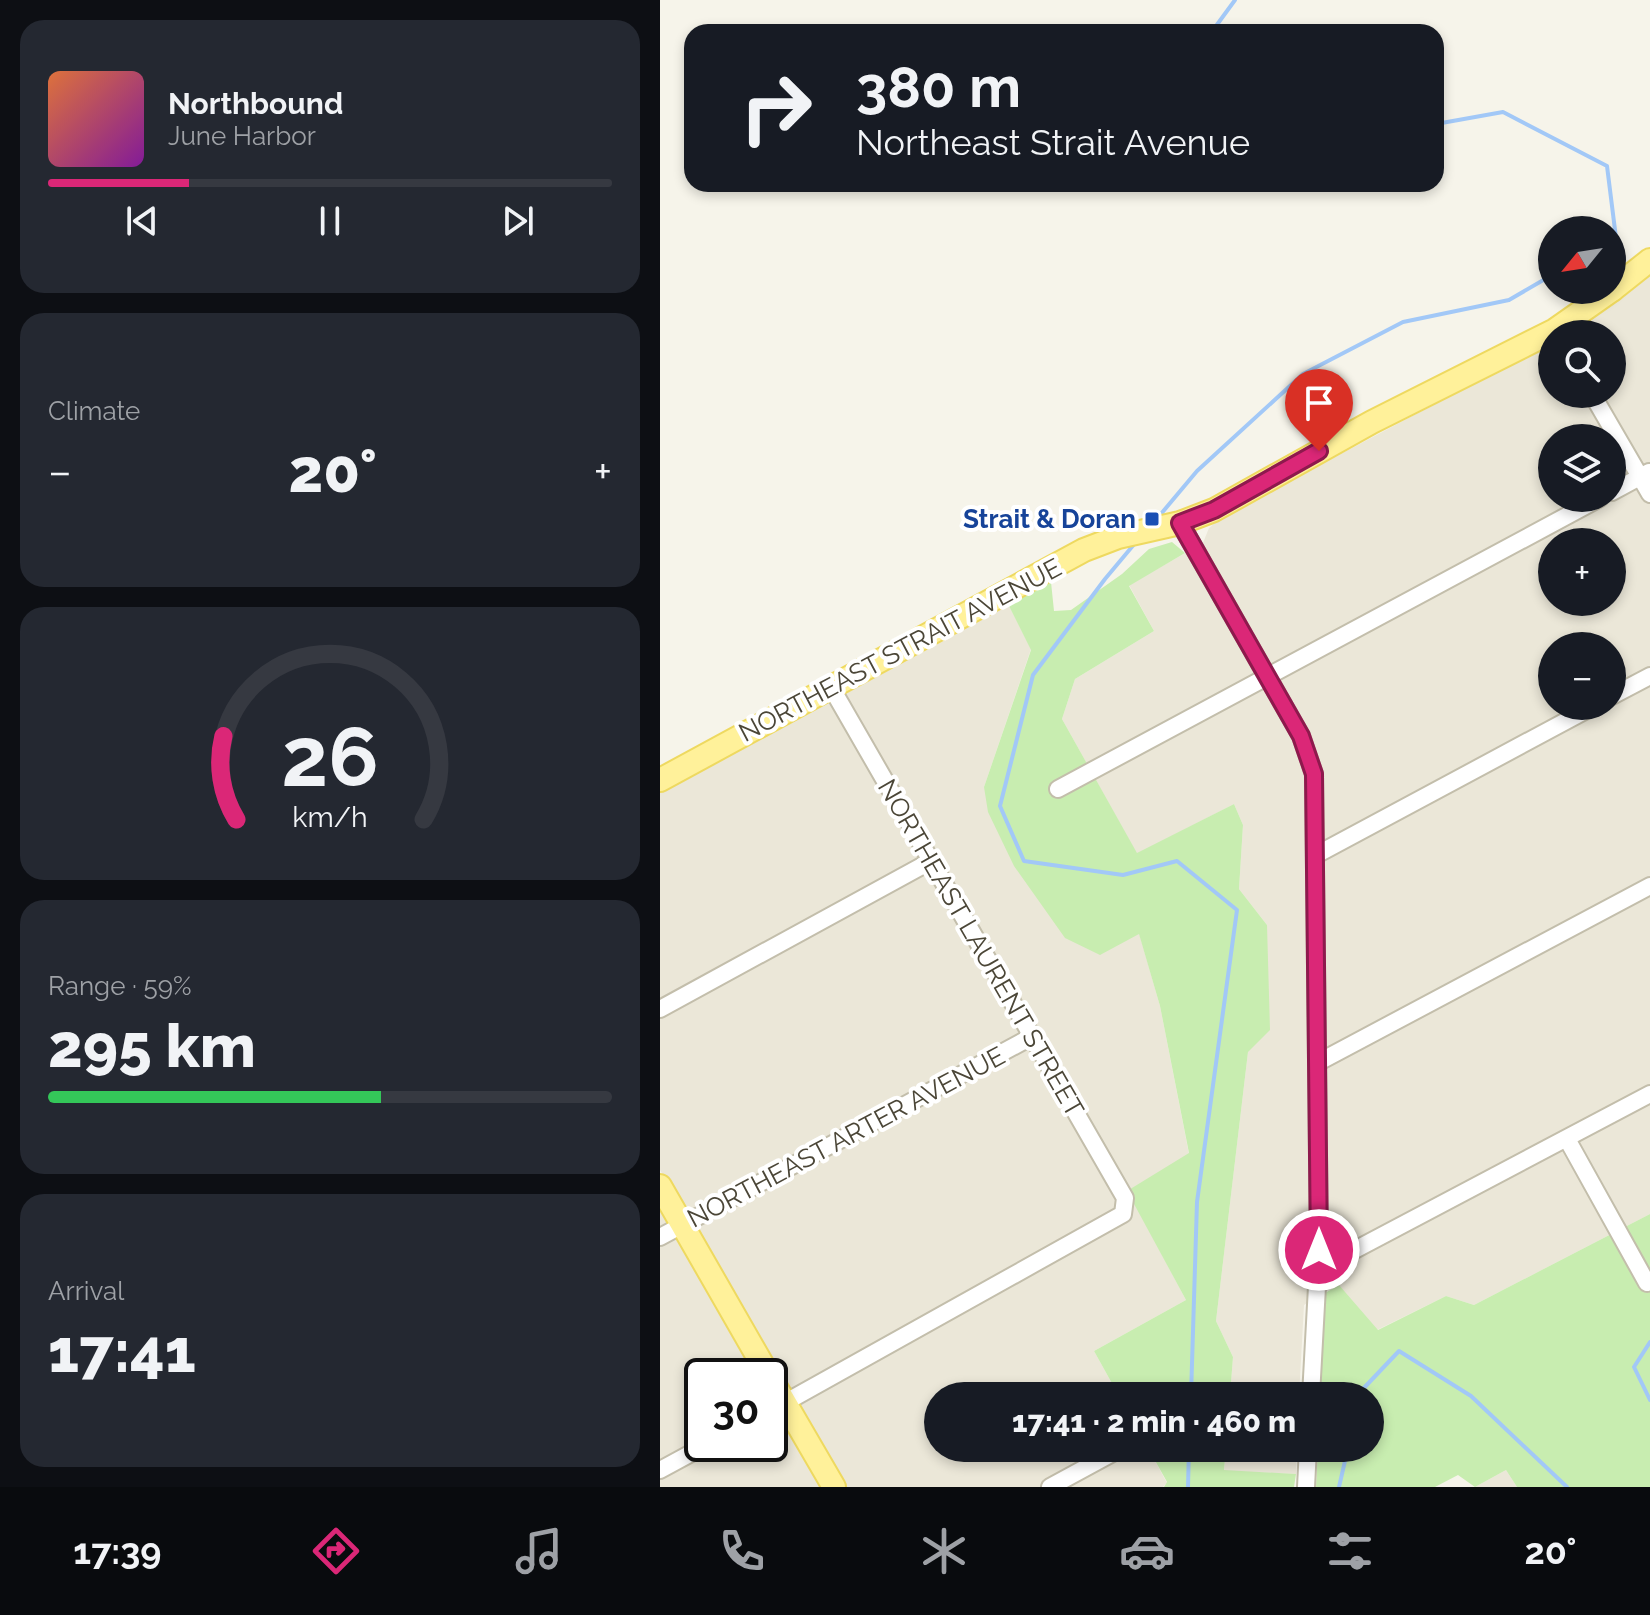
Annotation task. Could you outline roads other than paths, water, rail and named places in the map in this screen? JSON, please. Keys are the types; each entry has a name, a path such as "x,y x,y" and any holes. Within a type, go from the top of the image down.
{"main road":[{"name":"NORTHEAST STRAIT AVENUE","path":"1626,279 1650,260"},
{"name":"NORTHEAST STRAIT AVENUE","path":"1572,320 1593,304"},
{"name":"NORTHEAST STRAIT AVENUE","path":"660,780 1084,550 1118,537 1180,523 1214,510 1372,422 1538,341"},
{"path":"660,1186 760,1358"},
{"path":"788,1422 834,1487"}],"street":[{"path":"1601,408 1645,474 1650,494"},
{"path":"1626,484 1645,474"},
{"path":"1058,789 1574,512"},
{"path":"1180,523 1301,736 1311,761 1315,786 1318,1262 1312,1382"},
{"path":"1626,689 1650,676"},
{"name":"NORTHEAST LAURENT STREET","path":"788,1401 1123,1214 1126,1209 1125,1198 831,687"},
{"path":"1316,855 1568,720"},
{"path":"660,1009 931,861"},
{"path":"1317,1063 1650,886"},
{"name":"NORTHEAST ARTER AVENUE","path":"660,1237 1031,1037"},
{"path":"1318,1262 1349,1253 1650,1094"},
{"path":"1567,1139 1647,1283"},
{"path":"660,1470 684,1457"},
{"path":"1050,1487 1096,1462"},
{"path":"1306,1487 1307,1462"}],"waterway":[{"path":"1217,24 1235,0"},
{"path":"1444,123 1503,112 1607,166 1613,216"},
{"path":"1155,521 1197,471 1303,374 1403,322 1509,300 1538,283"},
{"path":"1136,542 1033,675 1000,806 1024,861 1123,875 1177,861 1237,910 1197,1202 1191,1382"},
{"path":"1650,1342 1634,1367 1650,1400"},
{"path":"1370,1382 1399,1351 1471,1396 1567,1487"},
{"path":"1188,1487 1189,1462"},
{"path":"1339,1487 1345,1462"}],"place":[{"name":"Strait & Doran","path":"1152,519"}]}
